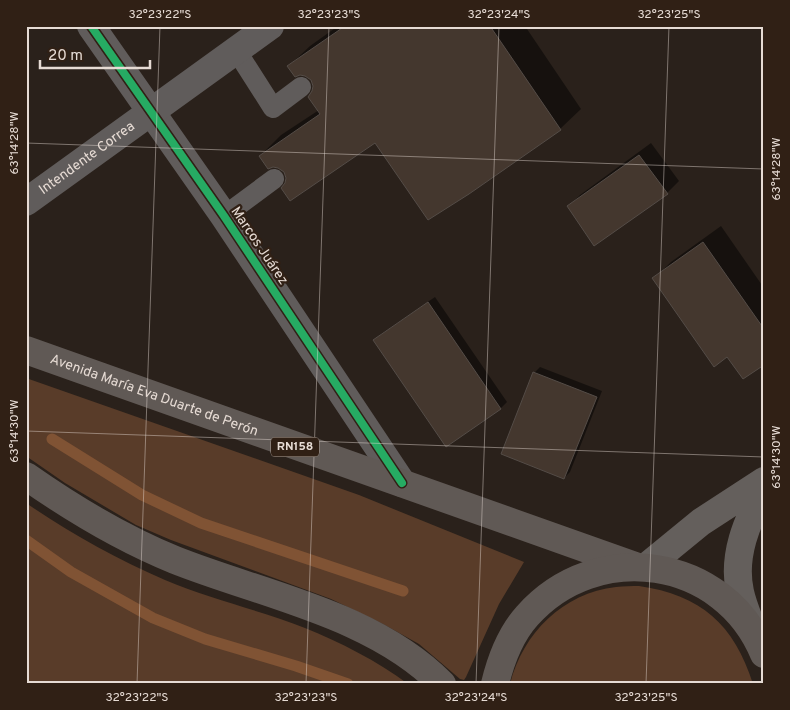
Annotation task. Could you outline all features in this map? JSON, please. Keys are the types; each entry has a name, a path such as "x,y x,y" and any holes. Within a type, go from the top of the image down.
{"highway":[{"name":"Avenida María Eva Duarte de Perón","path":"26,350 565,542 641,567"},
{"path":"26,476 105,528 175,560 318,610 363,628 402,652 435,676 442,684"},
{"name":"RN158","path":"495,684 501,659 512,637 526,616 544,599 564,585 587,575 611,568 641,567 673,572 698,582 720,596 740,615 761,646"}],"main road":[{"path":"641,567 701,522 764,481"},
{"path":"761,646 740,592 738,572 745,530 764,490"}],"street":[{"name":"Marcos Juárez","path":"91,26 224,216 402,483"},
{"name":"Intendente Correa","path":"26,202 270,26"}],"lane":[{"path":"236,50 273,108 301,87"},
{"path":"224,216 274,179"}],"shaded area":[{"path":"26,378 359,495 524,562 499,604 464,680 460,679 419,644 383,624 331,599 171,540 136,525 65,483 26,456"},
{"path":"26,503 94,545 147,572 182,587 318,633 371,660 408,684 26,684"},
{"path":"639,586 661,590 680,597 697,605 712,616 725,629 736,645 753,684 510,684 516,665 535,632 563,607 597,591 616,587"}],"building":[{"path":"345,26 490,26 561,130 428,220 375,143 290,201 281,188 286,178 284,172 273,167 268,169 259,156 320,114 308,97 313,86 311,80 300,75 295,77 287,66"},
{"path":"639,155 668,194 594,246 567,206"},
{"path":"703,242 764,329 764,365 743,379 727,357 714,367 652,278"},
{"path":"428,302 501,409 446,447 373,340"},
{"path":"533,372 597,397 564,479 501,454"}],"waterway":[{"path":"52,439 142,495 201,523 403,591"},
{"path":"26,540 71,572 153,618 205,639 296,666 348,684"}],"cycle path":[{"path":"91,26 224,216 402,483"}]}
